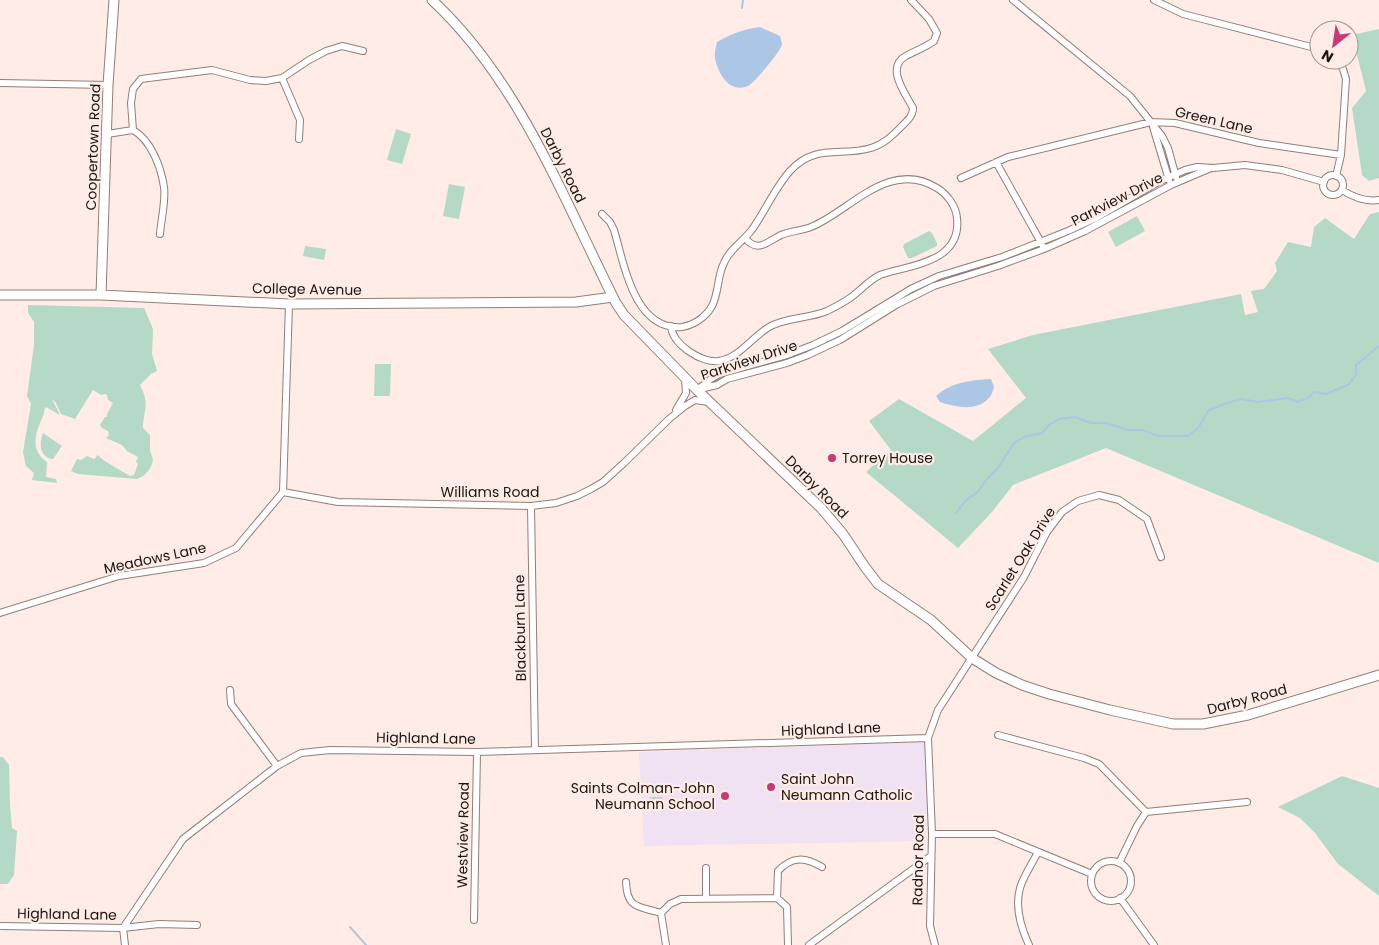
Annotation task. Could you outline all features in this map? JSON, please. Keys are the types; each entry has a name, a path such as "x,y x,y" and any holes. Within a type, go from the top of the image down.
{"main road":[{"name":"Coopertown Road","path":"101,295 108,134 108,86 114,0"},
{"name":"Darby Road","path":"432,0 468,37 504,87 538,143 613,297 624,315 697,390 821,508 843,534 878,584 931,620 972,658 996,673 1034,689 1110,710 1174,724 1203,724 1248,715 1379,675"},
{"name":"College Avenue","path":"0,295 101,295 290,304 576,302 613,297"}],"street":[{"path":"602,214 610,222 614,230 629,285 636,299 654,318 663,324 683,326 698,321 708,312 714,302 724,263 728,255 745,238 790,171 802,161 818,153 861,150 876,146 889,139 909,120 913,108 897,75 897,66 903,57 934,41 937,33 930,19 911,0"},
{"path":"1013,0 1130,96 1151,122 1172,176 1178,182"},
{"path":"1154,0 1183,14 1309,46"},
{"path":"133,130 131,103 133,89 141,79 212,70 250,80 266,81 282,78 309,60 326,51 342,46 363,51"},
{"path":"1336,176 1341,155 1346,79 1343,70"},
{"path":"282,78 300,120 299,139"},
{"path":"0,83 108,86"},
{"name":"Green Lane","path":"961,178 1024,152 1151,122 1175,123 1258,143 1341,155"},
{"path":"108,134 133,130 141,134 150,147 164,188 160,234"},
{"path":"996,162 1043,245"},
{"name":"Parkview Drive","path":"1043,245 1172,176 1198,167 1266,166 1324,182 1325,190 1330,194 1337,194 1342,190 1359,199 1379,200"},
{"name":"Parkview Drive","path":"697,390 715,376 775,362 813,345 836,338 911,288 939,276 993,264 1085,231 1171,185 1212,168"},
{"path":"1171,185 1172,176"},
{"path":"1324,182 1330,176 1336,176 1342,181 1342,190"},
{"path":"671,326 674,337 696,356 707,361 725,359 745,347 768,328 825,311 849,298 875,278 916,266 941,254 950,245 958,227 957,215 947,196 938,188 922,182 905,180 883,184 870,189 831,216 810,227 782,235 764,245 752,244 745,238"},
{"path":"283,492 290,304"},
{"name":"Williams Road","path":"669,419 686,393 687,386 684,376"},
{"name":"Williams Road","path":"283,492 338,502 531,506 556,503 577,496 603,482 685,406 695,400 704,400 711,403"},
{"name":"Meadows Lane","path":"0,613 119,576 204,563 236,548 283,492"},
{"name":"Scarlet Oak Drive","path":"972,658 1024,577 1048,532 1062,512 1078,501 1099,495 1119,500 1137,510 1148,518 1161,557"},
{"name":"Blackburn Lane","path":"531,506 535,750"},
{"name":"Radnor Road","path":"935,945 930,926 930,856 932,834 928,738 938,710 972,658"},
{"path":"230,690 231,704 277,766"},
{"path":"998,735 1084,758 1099,764 1146,812"},
{"name":"Highland Lane","path":"0,926 123,928 183,840 277,766 302,753 330,750 477,752 928,738"},
{"name":"Westview Road","path":"474,920 477,752"},
{"path":"1119,863 1136,826 1146,812 1247,802"},
{"path":"932,834 995,834 1092,874"},
{"path":"1028,945 1020,919 1018,903 1020,888 1038,852"},
{"path":"809,945 930,856"},
{"path":"788,945 787,907 778,898 778,871 784,864 796,859 813,861 822,867"},
{"path":"1103,862 1119,863 1128,871 1131,881 1128,890 1120,898 1108,900 1098,896 1092,887 1092,874 1094,870 1103,862"},
{"path":"706,868 706,898"},
{"path":"626,882 626,897 632,904 661,913"},
{"path":"661,913 680,898 778,898"},
{"path":"1120,898 1154,945"},
{"path":"661,913 666,945"},
{"path":"125,945 123,928 159,924 197,925"}],"shaded area":[{"path":"924,742 928,748 926,841 644,846 639,752"}],"green space":[{"path":"1379,29 1379,178 1369,181 1362,175 1352,108 1366,91 1359,63 1359,33"},
{"path":"396,129 411,134 402,164 387,160"},
{"path":"449,184 465,187 459,219 443,216"},
{"path":"1379,212 1379,563 1106,448 1013,485 992,512 958,548 866,472 891,450 869,421 899,399 973,441 1026,398 988,349 1033,335 1241,294 1245,315 1258,312 1251,291 1264,289 1277,271 1275,263 1288,242 1311,247 1314,227 1325,218 1354,239 1370,214"},
{"path":"1137,216 1145,231 1116,247 1108,232"},
{"path":"929,231 932,233 937,246 912,258 908,258 903,247 904,244"},
{"path":"305,246 326,249 324,260 303,256"},
{"path":"28,305 144,308 153,329 152,354 157,371 140,385 146,403 143,428 150,435 150,451 153,459 149,470 143,476 137,479 78,474 71,471 77,459 81,460 87,456 94,459 98,455 130,476 134,475 138,464 136,462 138,457 127,451 122,445 106,438 109,435 108,431 100,425 105,417 107,417 113,403 108,400 107,395 101,395 93,390 75,419 61,414 52,399 60,415 46,407 37,430 36,447 47,462 46,477 56,479 57,483 32,480 34,473 26,466 23,452 31,404 27,396 34,345 34,322 28,313"},
{"path":"375,364 391,364 390,396 374,396"},
{"path":"43,433 62,446 53,459 45,456 41,449"},
{"path":"0,757 3,757 9,765 12,828 17,831 14,875 8,884 0,884"},
{"path":"1342,776 1379,788 1379,896 1338,864 1315,833 1300,818 1278,807"},
{"path":"650,797 662,797 663,809 651,808"}],"water":[{"path":"760,27 780,36 782,44 778,53 748,86 741,88 730,85 722,76 716,64 715,50 717,42 738,32"},
{"path":"991,379 994,387 992,394 984,402 972,407 940,402 936,396 955,385 969,381"}],"waterway":[{"path":"742,8 743,0"},
{"path":"956,513 967,499 977,493 998,468 1014,443 1024,437 1042,433 1049,425 1059,419 1075,417 1091,423 1106,423 1128,430 1142,430 1158,436 1188,436 1198,428 1209,410 1227,403 1241,399 1258,402 1288,398 1298,402 1308,398 1314,392 1326,394 1348,385 1356,375 1356,365 1379,346"},
{"path":"350,927 366,945"}],"place":[{"name":"Torrey House","path":"832,458"},
{"name":"Saint John Neumann Catholic","path":"771,787"},
{"name":"Saints Colman-John Neumann School","path":"725,796"}]}
